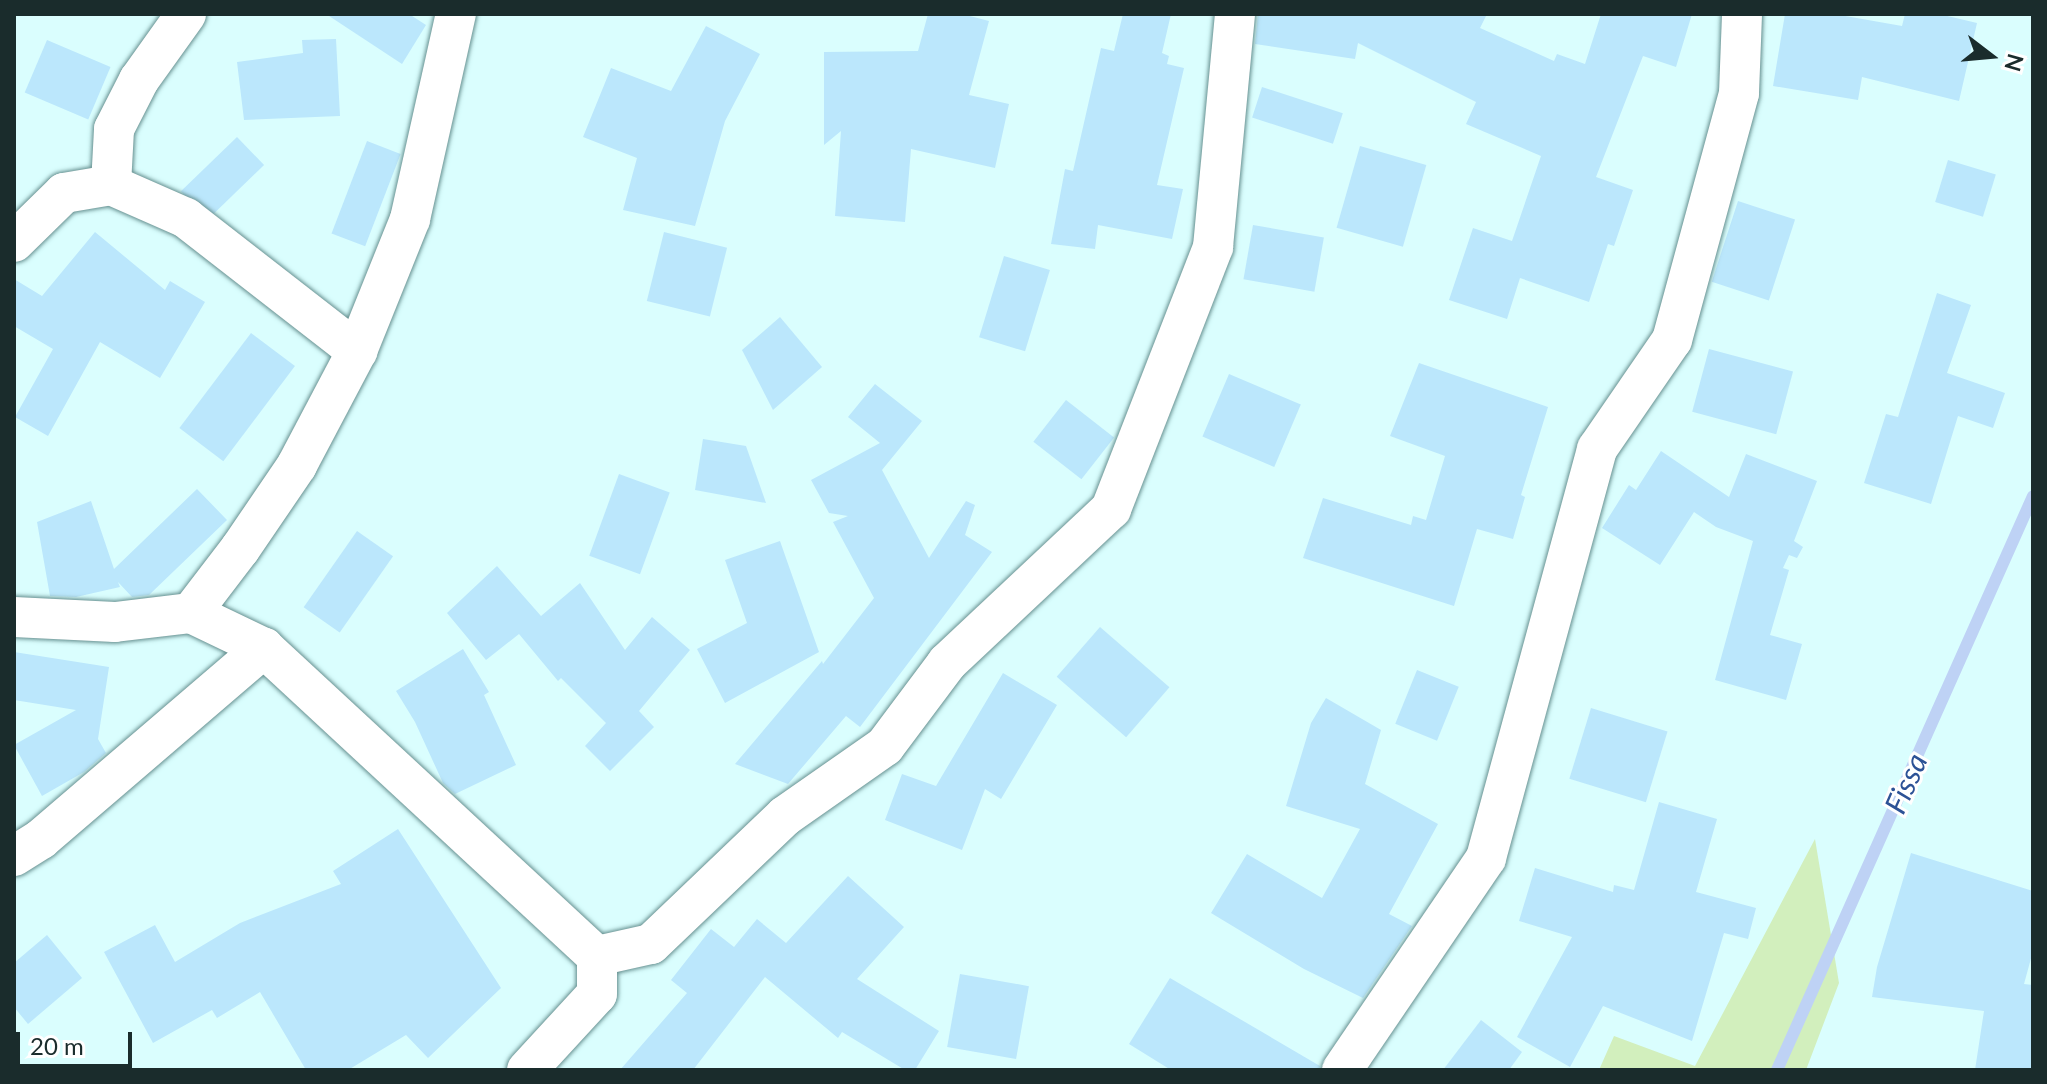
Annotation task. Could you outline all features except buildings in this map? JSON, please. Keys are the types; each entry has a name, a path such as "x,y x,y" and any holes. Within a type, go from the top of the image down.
{"street":[{"path":"111,185 114,129 139,80 186,14"},
{"path":"191,613 297,465 357,351 410,219 456,14"},
{"path":"597,956 651,944 785,816 885,746 947,663 1111,509 1213,247 1235,14"},
{"path":"1342,1070 1486,858 1597,449 1672,340 1739,93 1742,14"},
{"path":"14,242 64,193 111,185 186,218 357,351"},
{"path":"14,617 115,622 191,613 264,648 597,956 597,994 527,1070"},
{"path":"14,856 41,839 264,648"}],"green space":[{"path":"1815,839 1839,983 1806,1070 1599,1070 1614,1036 1695,1066"}],"waterway":[{"name":"Fissa","path":"1777,1070 2033,496"}]}
